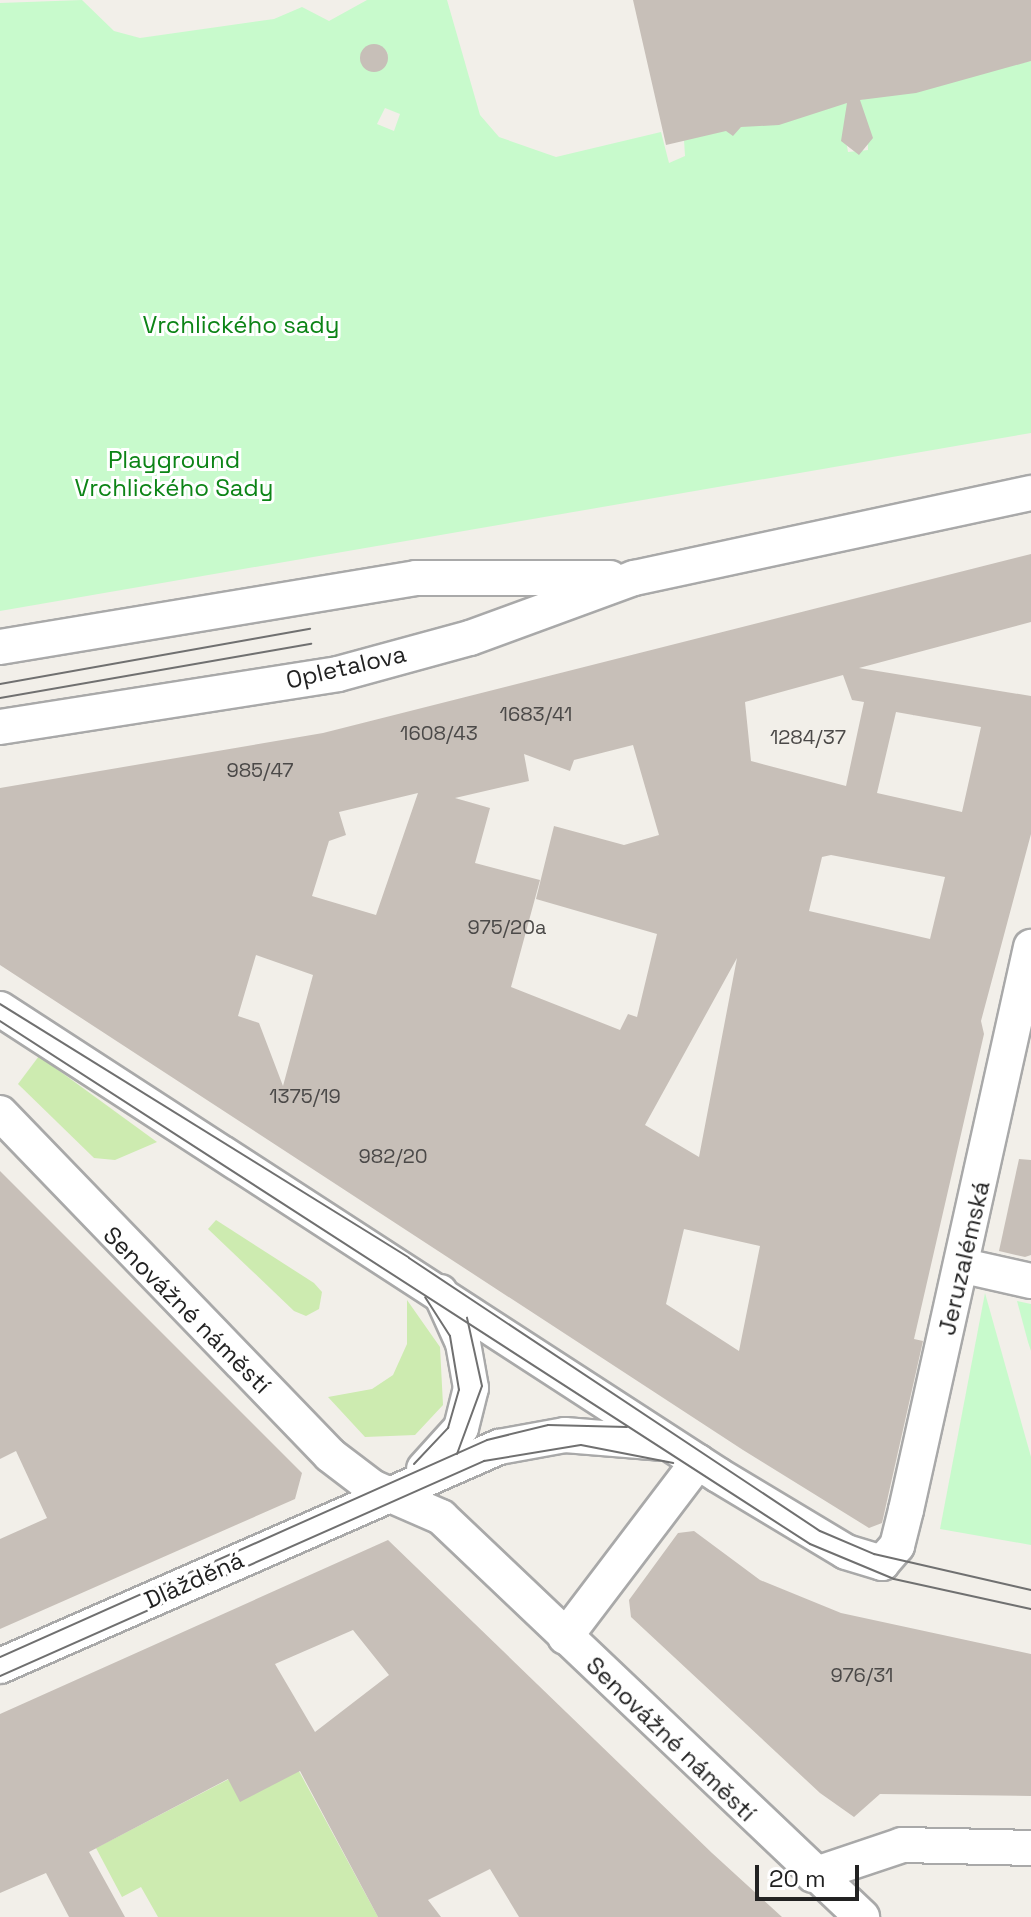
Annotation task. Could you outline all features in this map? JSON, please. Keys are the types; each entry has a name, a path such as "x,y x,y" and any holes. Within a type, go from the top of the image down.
{"street":[{"name":"Opletalova","path":"0,727 338,674 470,638 634,578 1031,493"},
{"name":"Opletalova","path":"0,647 416,578 634,578"},
{"name":"Jeruzalémská","path":"698,1462 846,1552 882,1563 897,1546 964,1266 1031,947"},
{"path":"0,1009 698,1462"},
{"name":"Senovážné náměstí","path":"0,1113 330,1455 387,1493 441,1517 813,1875 862,1917"},
{"path":"964,1266 1031,1281"},
{"path":"387,1493 439,1458 468,1408 470,1369 440,1292"},
{"path":"387,1493 534,1438 668,1443"},
{"name":"Senovážné náměstí","path":"565,1637 698,1462"},
{"name":"Dlážděná","path":"0,1666 387,1493"},
{"path":"813,1875 902,1845 1031,1848"}],"green space":[{"name":"Vrchlického sady","path":"82,0 114,31 140,38 274,19 302,7 329,21 367,0 447,0 480,115 499,137 556,157 661,132 669,163 685,156 684,140 1031,61 1031,433 0,611 0,3","holes":["370,45 388,53 378,71 362,65","385,108 400,114 394,131 377,124","867,127 868,150 848,152 844,129"]},
{"path":"39,1056 157,1142 115,1160 94,1158 18,1084"},
{"path":"216,1220 314,1283 322,1292 319,1309 306,1316 294,1311 208,1229"},
{"path":"985,1293 1031,1457 1031,1545 940,1529"},
{"path":"407,1300 440,1347 443,1405 415,1435 365,1437 328,1397 372,1389 393,1375 407,1344"},
{"path":"1017,1301 1031,1304 1031,1351 1028,1342"},
{"path":"287,1749 378,1917 158,1917 141,1887 122,1897 96,1848"}],"building":[{"path":"633,0 1031,0 1031,61 916,93 860,100 873,138 859,155 841,141 847,103 779,125 741,127 733,136 726,131 666,145"},
{"path":"374,44 384,48 388,58 384,68 374,72 364,68 360,58 364,48"},
{"path":"1031,554 1031,622 859,668 1031,696 1031,834 981,1021 984,1034 914,1339 923,1341 882,1523 869,1528 743,1450 0,965 0,788 323,733","holes":["843,675 852,700 864,702 846,786 751,761 745,702","896,712 981,727 962,812 877,793","633,745 659,835 624,845 554,826 536,899 657,934 637,1017 628,1014 620,1030 511,987 540,880 475,863 490,808 455,798 529,781 524,754 570,771 574,760","418,793 376,915 312,896 329,841 346,835 339,812","831,855 945,877 930,939 809,911 822,857","256,955 313,975 283,1086 259,1023 238,1016","737,958 699,1157 645,1125","684,1229 760,1246 739,1351 666,1304"]},
{"path":"1019,1159 1031,1160 1031,1255 1025,1257 999,1251"},
{"path":"0,1171 302,1473 295,1499 0,1629 0,1539 47,1518 16,1451 0,1459"},
{"path":"694,1531 760,1580 841,1613 1031,1654 1031,1796 880,1794 854,1817 820,1793 631,1617 629,1600 678,1533"},
{"path":"388,1540 782,1917 519,1917 490,1869 428,1900 441,1917 378,1917 300,1771 240,1802 228,1779 89,1852 125,1917 69,1917 46,1873 0,1893 0,1714","holes":["353,1630 389,1675 315,1732 275,1664"]}],"tram line":[{"path":"0,684 310,629"},
{"path":"0,698 311,644"},
{"path":"0,1004 409,1258 820,1531 874,1554 1031,1590"},
{"path":"0,1021 810,1544 894,1579 1031,1609"},
{"path":"414,1464 448,1428 459,1390 450,1336 425,1297"},
{"path":"457,1454 482,1386 467,1318"},
{"path":"0,1657 487,1440 548,1425 627,1427"},
{"path":"0,1676 484,1461 581,1445 673,1463"}],"park label":[{"name":"Playground Vrchlického Sady","path":"174,474"}]}
